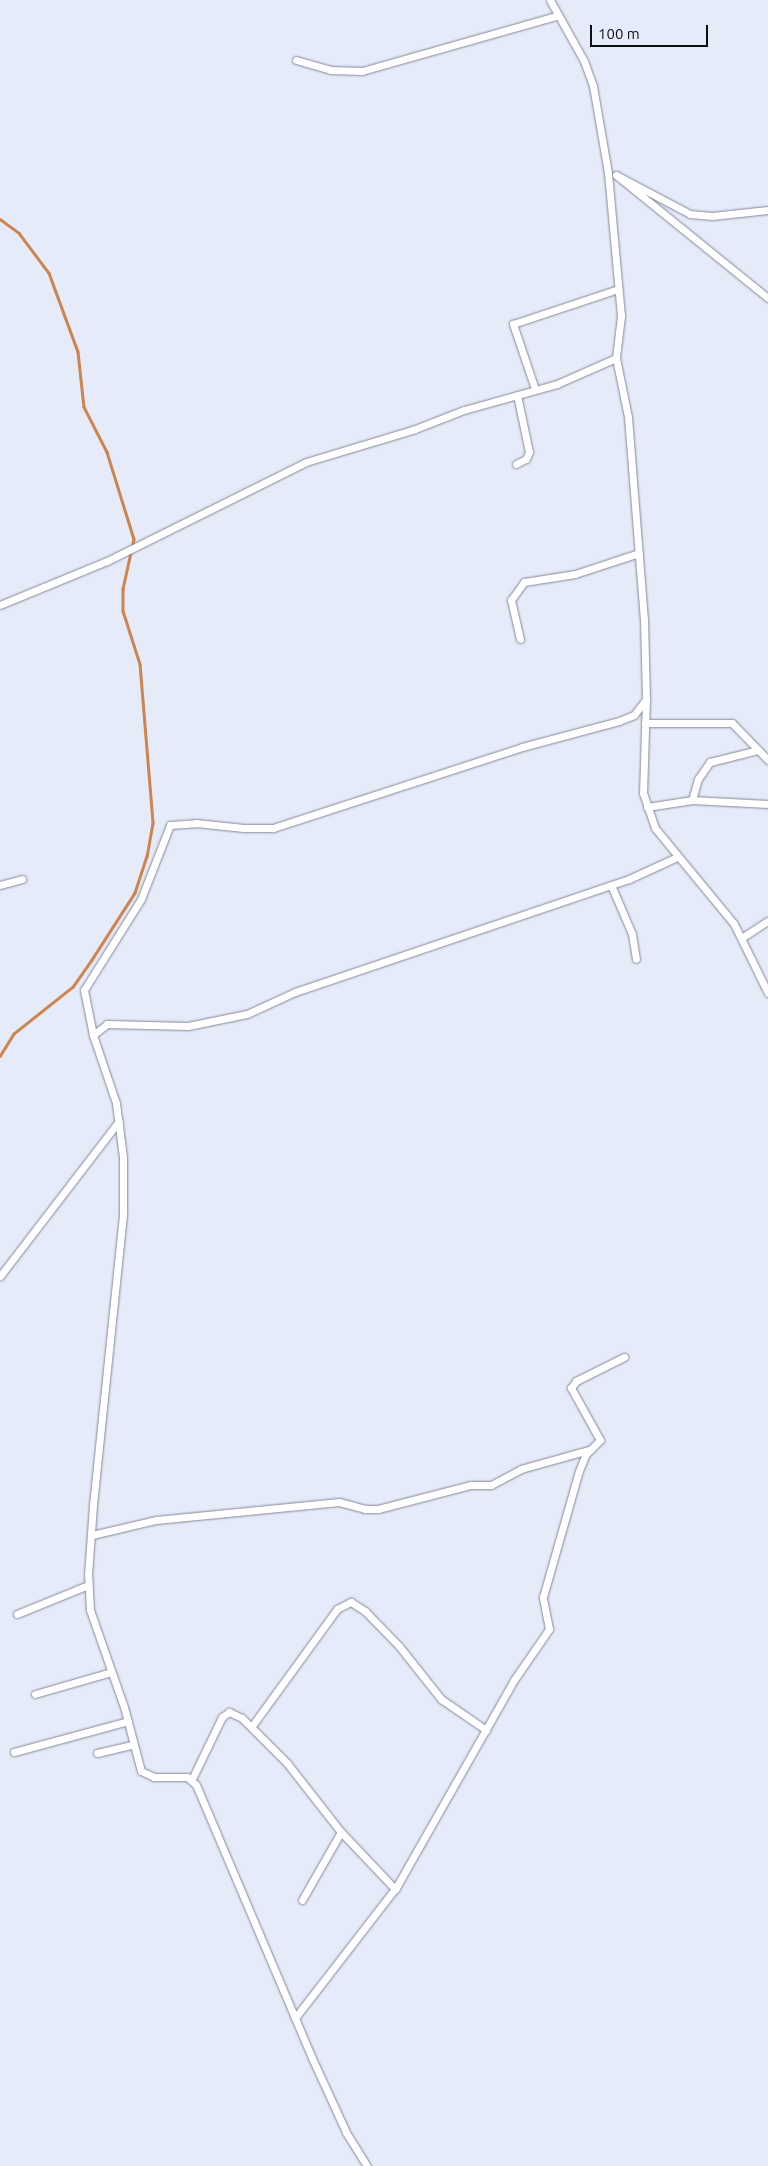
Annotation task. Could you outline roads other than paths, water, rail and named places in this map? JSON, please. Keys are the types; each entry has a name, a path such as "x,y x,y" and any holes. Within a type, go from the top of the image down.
{"street":[{"path":"550,0 557,16 573,40 593,86 608,173 621,336 616,358 628,417 639,553 646,699 642,776 647,807 655,828 677,857 704,886 743,937 768,993"},
{"path":"296,60 331,70 362,71 557,16"},
{"path":"608,173 690,214 712,216 768,210"},
{"path":"616,176 768,298"},
{"path":"535,389 513,324 618,288"},
{"path":"0,605 107,561 306,462 591,371 616,358"},
{"path":"516,464 526,459 529,452 517,395"},
{"path":"520,639 512,600 524,582 575,574 639,553"},
{"path":"192,1779 181,1776 148,1775 141,1771 128,1721 90,1610 88,1585 92,1535 123,1213 123,1157 119,1121 110,1081 93,1035 85,987 142,899 170,825 196,823 244,828 273,828 522,747 620,721 634,715 646,699"},
{"path":"645,723 732,723 768,760"},
{"path":"692,800 698,779 710,762 758,750"},
{"path":"647,807 692,800 768,804"},
{"path":"93,1035 107,1024 188,1026 246,1014 294,992 611,885 677,857"},
{"path":"0,885 22,879"},
{"path":"611,885 627,919 636,959"},
{"path":"743,937 768,921"},
{"path":"0,1276 119,1121"},
{"path":"295,2018 395,1889 514,1680 549,1629 542,1596 579,1471 589,1450 600,1437 570,1388 576,1381 624,1357"},
{"path":"92,1535 156,1520 339,1502 365,1509 378,1509 471,1485 491,1484 521,1469 589,1450"},
{"path":"17,1614 88,1585"},
{"path":"252,1726 337,1609 351,1602 365,1610 399,1646 441,1700 486,1730"},
{"path":"35,1694 111,1672"},
{"path":"192,1779 226,1714 235,1714 252,1726 287,1763 341,1832 395,1889"},
{"path":"14,1752 128,1721"},
{"path":"98,1753 133,1745"},
{"path":"192,1779 346,2132 368,2166"},
{"path":"302,1900 341,1832"}],"waterway":[{"path":"0,219 19,233 49,273 78,352 84,407 107,452 134,539 123,589 123,611 140,664 153,823 147,856 135,893 92,960 73,987 14,1034 0,1056"}]}
